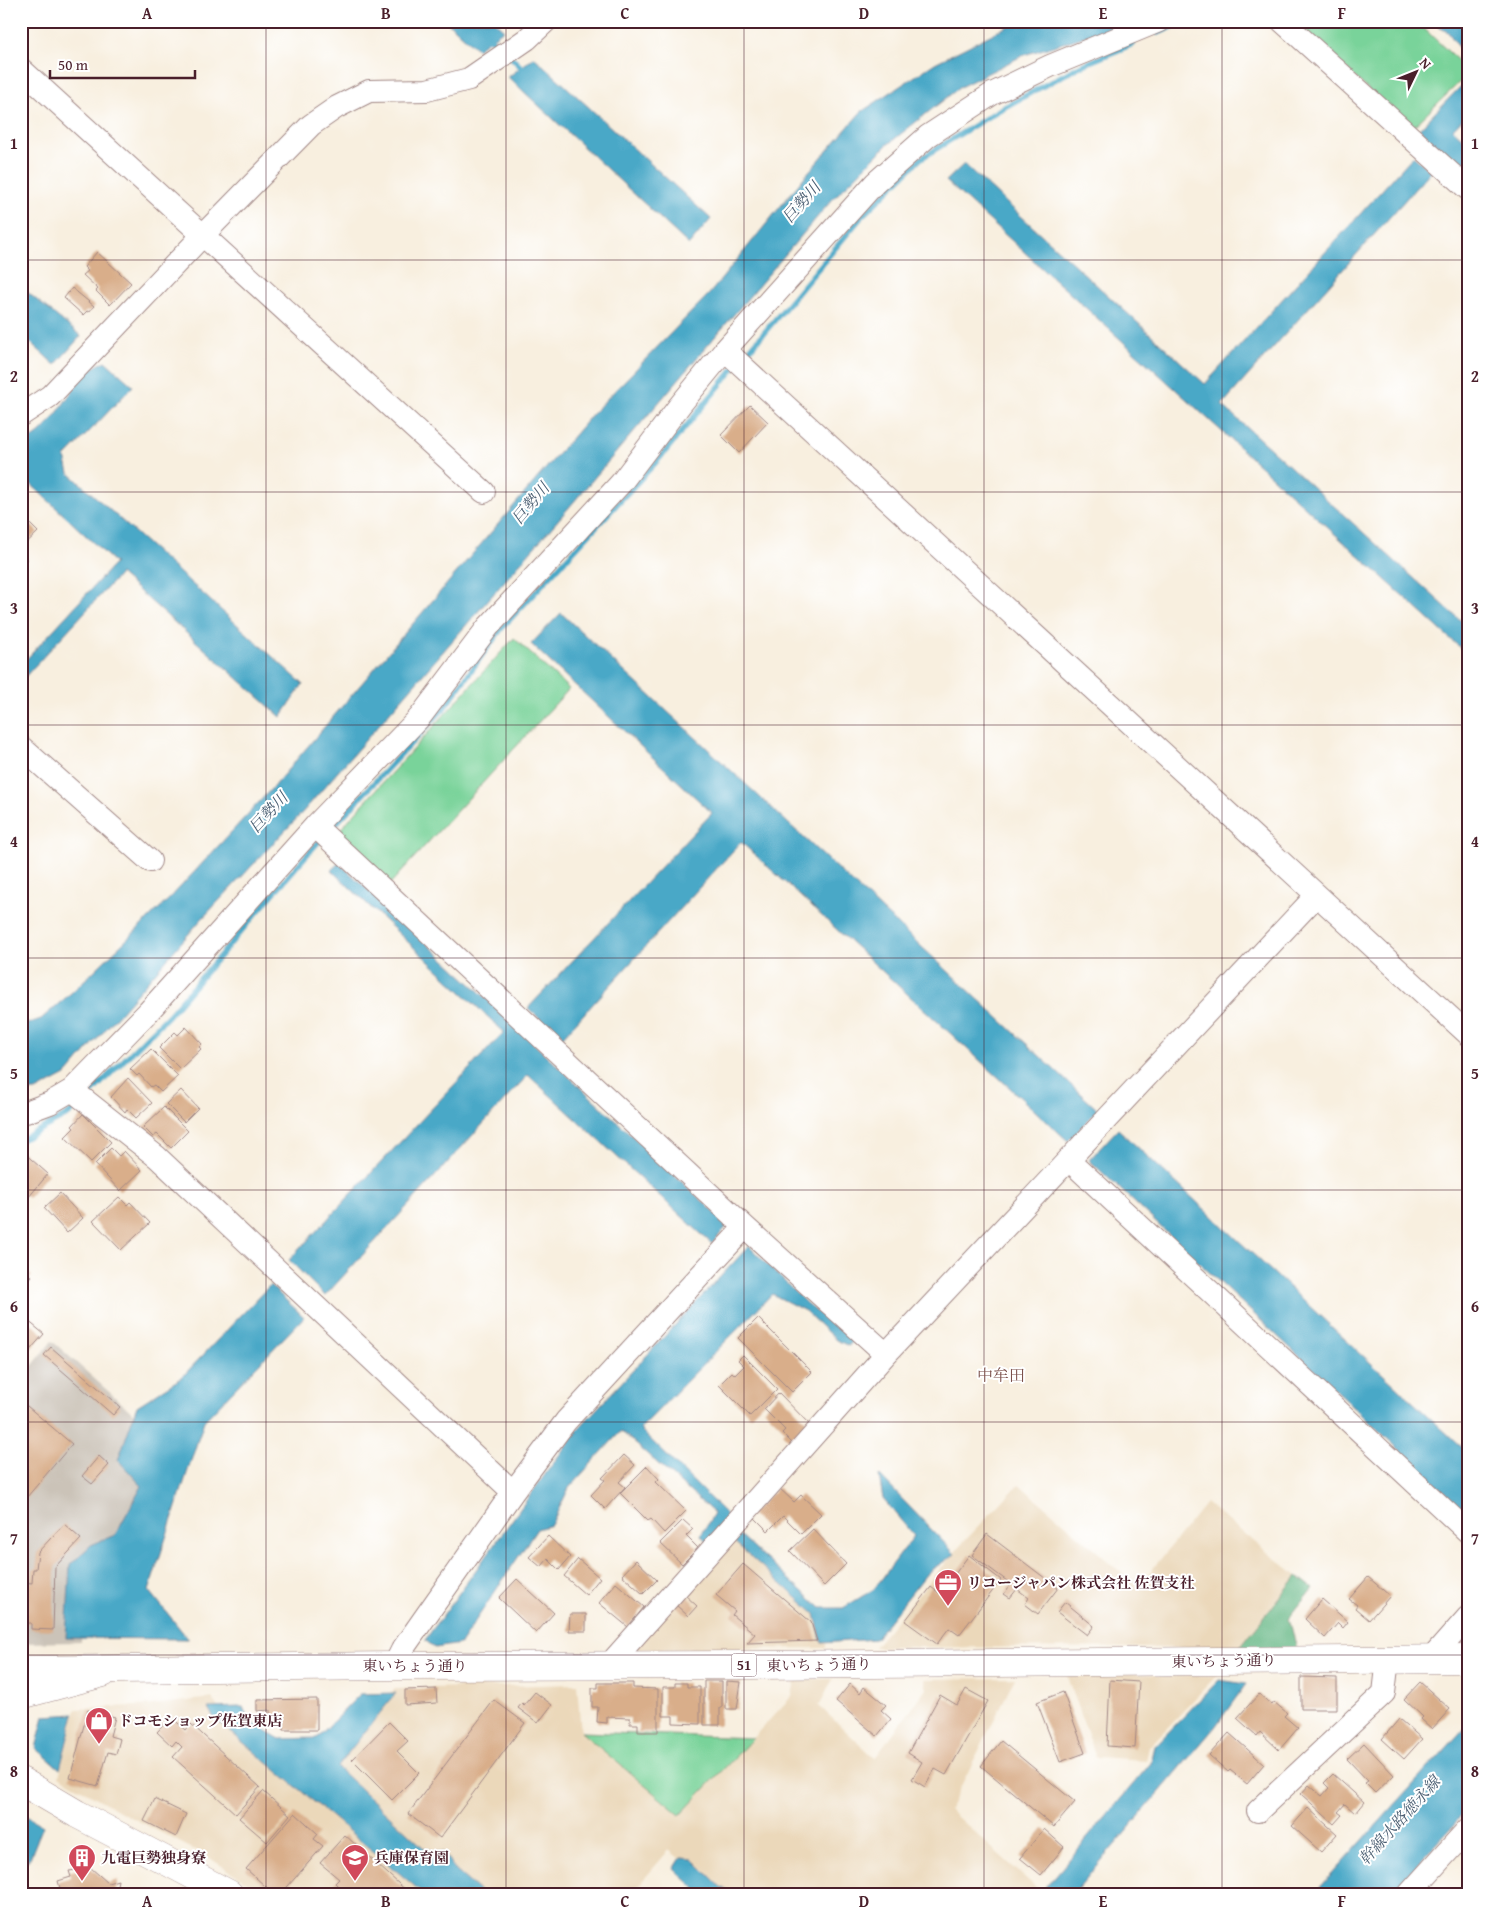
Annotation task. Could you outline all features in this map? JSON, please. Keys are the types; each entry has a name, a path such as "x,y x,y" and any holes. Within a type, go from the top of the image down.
{"main road":[{"name":"東いちょう通り","path":"21,1670 1468,1659"},
{"path":"21,1695 119,1669"},
{"path":"21,1781 77,1814 229,1894"}],"street":[{"path":"21,415 50,396 311,125 337,107 369,91 427,90 468,79 527,39 546,21"},
{"path":"23,1114 50,1103 80,1097 148,1012 322,832 420,717 488,627 621,483 680,404 725,350 875,183 928,136 992,94 1050,66 1159,21"},
{"path":"1282,21 1468,189"},
{"path":"21,69 484,492"},
{"path":"725,350 1468,1034"},
{"path":"21,747 150,861"},
{"path":"322,832 745,1227 886,1354"},
{"path":"608,1666 886,1354 1317,895"},
{"path":"80,1097 157,1157 513,1492"},
{"path":"1069,1160 1468,1532"},
{"path":"394,1666 402,1650 513,1492 566,1421 745,1227"},
{"path":"1431,1659 1468,1617"},
{"path":"1258,1811 1384,1693 1388,1660"},
{"path":"1409,1894 1468,1829"}],"shaded area":[{"path":"52,1341 164,1441 121,1555 85,1573 81,1642 21,1643 21,1380"},
{"path":"1019,1484 1138,1587 1206,1503 1297,1576 1239,1648 874,1647 960,1546"},
{"path":"733,1533 826,1619 826,1648 629,1649"},
{"path":"1066,1673 1216,1676 1149,1747 1146,1760 1096,1757"},
{"path":"1015,1678 949,1810 1039,1890 1036,1894 723,1894 669,1850 631,1894 470,1894 328,1769 394,1689 577,1684 581,1732 680,1815 792,1696 795,1679 833,1679 819,1706 875,1758 926,1689 925,1679"},
{"path":"212,1698 226,1721 440,1894 266,1894 208,1857 121,1812 59,1776 76,1709 151,1705"}],"green space":[{"path":"1294,21 1416,21 1468,70 1468,74 1411,129"},
{"path":"514,638 569,689 389,885 335,835"},
{"path":"1297,1576 1313,1588 1289,1618 1297,1649 1239,1648"},
{"path":"581,1732 753,1738 680,1815"}],"water":[{"path":"446,21 494,21 504,30 477,49"},
{"name":"巨勢川","path":"1023,21 1125,21 1109,29 1024,55 960,87 887,145 832,200 566,511 301,814 200,921 66,1075 36,1091 21,1092 21,1026 41,1019 71,993 170,898 273,787 594,412 710,293 806,175 861,112 935,63 1012,24"},
{"path":"1428,21 1465,21 1468,23 1468,60 1448,32"},
{"path":"534,57 711,219 689,245 508,77"},
{"path":"1468,79 1468,113 1453,129 1468,143 1468,174 1419,129"},
{"path":"1413,156 1431,171 1222,405 1468,627 1468,655 946,181 964,164 1205,384"},
{"path":"21,287 81,336 55,365 21,334"},
{"path":"105,361 133,386 65,457 69,473 303,684 281,717 120,574 21,681 21,665 115,563 21,475 21,442 31,439 40,432 58,412 88,371"},
{"path":"561,613 1098,1110 1068,1141 741,842 562,1038 547,1025 532,1042 728,1225 712,1244 528,1075 325,1296 289,1260 504,1032 331,870 339,863 529,1037 540,1019 528,1008 712,813 531,644"},
{"path":"1118,1129 1468,1453 1468,1514 1089,1160"},
{"path":"749,1246 807,1304 852,1339 849,1346 836,1340 805,1311 772,1294 640,1429 728,1516 707,1542 701,1535 714,1513 621,1431 569,1488 551,1525 537,1529 460,1644 435,1648 425,1640 578,1429"},
{"path":"270,1285 304,1317 204,1421 149,1590 188,1639 66,1638 70,1565 91,1545 115,1535 142,1486 118,1460 137,1406 181,1378"},
{"path":"879,1475 955,1554 928,1572 875,1639 822,1643 815,1614 732,1540 738,1534 821,1608 843,1608 874,1589 914,1536 883,1499"},
{"path":"1219,1680 1246,1684 1215,1727 1073,1894 1040,1894 1151,1763 1155,1746"},
{"path":"396,1693 337,1767 425,1849 443,1852 456,1871 483,1894 424,1894 214,1718 208,1708 243,1707 249,1721 280,1739 317,1738 360,1694"},
{"path":"74,1714 60,1769 36,1748 44,1716"},
{"name":"幹線水路徳永線","path":"1468,1724 1468,1809 1390,1894 1314,1894"},
{"path":"21,1813 43,1826 30,1858 21,1869"},
{"path":"681,1858 693,1859 721,1887 736,1894 701,1894 674,1869"}],"building":[{"path":"97,252 131,283 110,305 96,291 98,289 83,275 88,271 84,267"},
{"path":"72,288 94,306 89,312 87,311 83,315 64,298"},
{"path":"750,405 768,422 739,453 721,435"},
{"path":"21,504 28,510 22,516 38,532 21,548"},
{"path":"21,552 28,559 21,565"},
{"path":"186,1027 202,1044 199,1047 201,1049 180,1069 159,1048 175,1032 178,1035"},
{"path":"151,1049 178,1076 161,1092 154,1085 151,1087 139,1074 137,1076 130,1069"},
{"path":"128,1078 152,1103 136,1118 127,1109 125,1112 111,1097"},
{"path":"181,1090 198,1108 184,1122 166,1104"},
{"path":"164,1107 188,1131 171,1148 157,1134 153,1137 143,1127"},
{"path":"83,1114 111,1142 91,1162 65,1137 74,1128 72,1126"},
{"path":"111,1148 119,1156 124,1151 142,1170 120,1191 95,1164"},
{"path":"23,1152 48,1174 28,1198 21,1192 21,1153"},
{"path":"60,1193 83,1218 67,1233 44,1208"},
{"path":"119,1197 127,1205 130,1202 150,1223 121,1250 93,1221"},
{"path":"21,1267 32,1276 21,1288"},
{"path":"21,1315 44,1334 23,1358 21,1357"},
{"path":"758,1318 812,1372 792,1392 738,1338"},
{"path":"51,1347 120,1407 113,1415 44,1355"},
{"path":"743,1355 777,1389 750,1416 719,1385 732,1372 735,1375 744,1366 738,1360"},
{"path":"779,1393 811,1426 793,1444 782,1433 785,1430 764,1409"},
{"path":"21,1401 72,1444 21,1504"},
{"path":"624,1455 635,1465 619,1482 625,1487 605,1509 591,1495 605,1480 602,1478"},
{"path":"99,1456 109,1465 92,1484 82,1476"},
{"path":"647,1466 659,1479 656,1482 686,1511 664,1533 651,1519 648,1521 620,1493"},
{"path":"778,1487 794,1502 801,1495 821,1514 801,1534 783,1516 768,1531 751,1514"},
{"path":"683,1520 693,1529 686,1536 698,1548 682,1564 660,1543"},
{"path":"64,1524 81,1539 55,1567 53,1630 31,1629 31,1623 21,1623 22,1582 32,1583 33,1569 36,1569 38,1552"},
{"path":"813,1529 846,1564 824,1586 790,1551"},
{"path":"987,1534 1058,1588 1038,1614 1025,1604 1029,1598 1017,1589 1010,1598 1004,1594 1011,1584 972,1555"},
{"path":"548,1536 570,1557 559,1570 548,1559 541,1567 529,1557"},
{"name":"リコージャパン株式会社 佐賀支社","path":"969,1555 1001,1580 959,1635 949,1628 937,1644 905,1621 931,1587 940,1594"},
{"path":"578,1559 600,1578 586,1595 564,1576"},
{"path":"636,1560 657,1580 643,1594 622,1575"},
{"path":"743,1564 811,1622 817,1641 747,1643 755,1634 732,1615 735,1611 716,1595"},
{"path":"1368,1577 1390,1596 1369,1620 1355,1608 1357,1605 1349,1599"},
{"path":"517,1579 554,1613 536,1633 499,1598"},
{"path":"616,1583 644,1607 628,1627 599,1603"},
{"path":"684,1594 697,1606 688,1616 675,1604"},
{"path":"1322,1599 1348,1622 1343,1628 1338,1623 1325,1638 1305,1619"},
{"path":"1065,1602 1094,1626 1087,1635 1057,1612"},
{"path":"570,1614 586,1614 586,1631 569,1631"},
{"path":"1301,1677 1337,1678 1337,1709 1301,1709"},
{"path":"1110,1680 1139,1682 1135,1748 1107,1746"},
{"path":"704,1681 722,1681 720,1725 704,1725"},
{"path":"726,1681 741,1682 737,1709 726,1709"},
{"path":"1420,1682 1450,1709 1432,1729 1421,1719 1423,1717 1404,1699"},
{"path":"598,1683 633,1683 633,1688 658,1689 658,1732 638,1732 638,1724 630,1724 630,1718 607,1717 607,1723 597,1722 598,1707 592,1707 592,1688 598,1688"},
{"path":"675,1683 687,1683 687,1687 700,1687 700,1724 673,1723 673,1716 663,1716 663,1687 675,1687"},
{"path":"850,1684 860,1693 864,1687 886,1705 881,1710 891,1719 877,1736 836,1701"},
{"path":"436,1689 437,1703 405,1705 405,1690"},
{"path":"966,1689 988,1701 946,1775 935,1769 925,1787 912,1779 922,1762 908,1753 940,1695 957,1705"},
{"path":"535,1692 552,1705 538,1723 518,1708 522,1703 524,1705"},
{"path":"1063,1692 1085,1753 1060,1762 1037,1702"},
{"path":"1259,1694 1272,1705 1274,1702 1287,1713 1284,1716 1298,1728 1279,1750 1260,1732 1257,1736 1237,1718"},
{"path":"317,1699 317,1730 284,1730 284,1722 270,1722 270,1710 257,1711 257,1700"},
{"path":"494,1700 525,1723 440,1838 408,1814"},
{"name":"ドコモショップ佐賀東店","path":"88,1710 115,1717 110,1736 120,1739 116,1754 108,1752 98,1786 70,1778"},
{"path":"171,1717 186,1730 191,1724 260,1787 236,1814 173,1757 182,1747 176,1741 172,1746 157,1732"},
{"path":"1399,1719 1422,1739 1404,1759 1382,1739"},
{"path":"389,1722 408,1741 397,1751 419,1773 392,1800 352,1760"},
{"path":"1229,1733 1264,1764 1247,1784 1230,1770 1228,1772 1209,1755"},
{"path":"1001,1741 1075,1802 1054,1827 981,1766"},
{"path":"1364,1743 1394,1775 1375,1793 1365,1783 1368,1781 1347,1759"},
{"path":"1333,1774 1364,1802 1355,1813 1345,1804 1338,1812 1342,1815 1334,1824 1301,1794 1309,1785 1322,1796 1329,1788 1324,1783"},
{"path":"263,1791 290,1815 267,1842 239,1818"},
{"path":"155,1799 186,1814 176,1837 144,1821"},
{"path":"1308,1808 1337,1834 1321,1852 1292,1826"},
{"path":"295,1813 318,1834 314,1839 323,1846 281,1894 274,1894 246,1869"},
{"path":"1044,1829 1064,1847 1041,1875 1020,1858"},
{"path":"345,1835 410,1894 346,1894 335,1883 339,1879 320,1863"},
{"name":"九電巨勢独身寮","path":"91,1868 108,1883 118,1880 116,1891 120,1894 47,1894 47,1892 60,1888 58,1881 71,1877 69,1871"}],"waterway":[{"path":"1158,33 1186,21"},
{"path":"491,39 503,50"},
{"path":"742,359 864,214 920,159 999,110 1080,66 1133,44"},
{"path":"510,56 521,67"},
{"path":"328,832 444,708 502,628 659,459 736,366"},
{"path":"87,1097 169,1015 321,839"},
{"path":"21,1140 69,1114 81,1103"}],"place":[{"name":"リコージャパン株式会社 佐賀支社","path":"948,1607"},
{"name":"ドコモショップ佐賀東店","path":"99,1745"},
{"name":"九電巨勢独身寮","path":"82,1882"},
{"name":"兵庫保育園","path":"355,1882"}],"district":[{"name":"中牟田","path":"1001,1375"}]}
